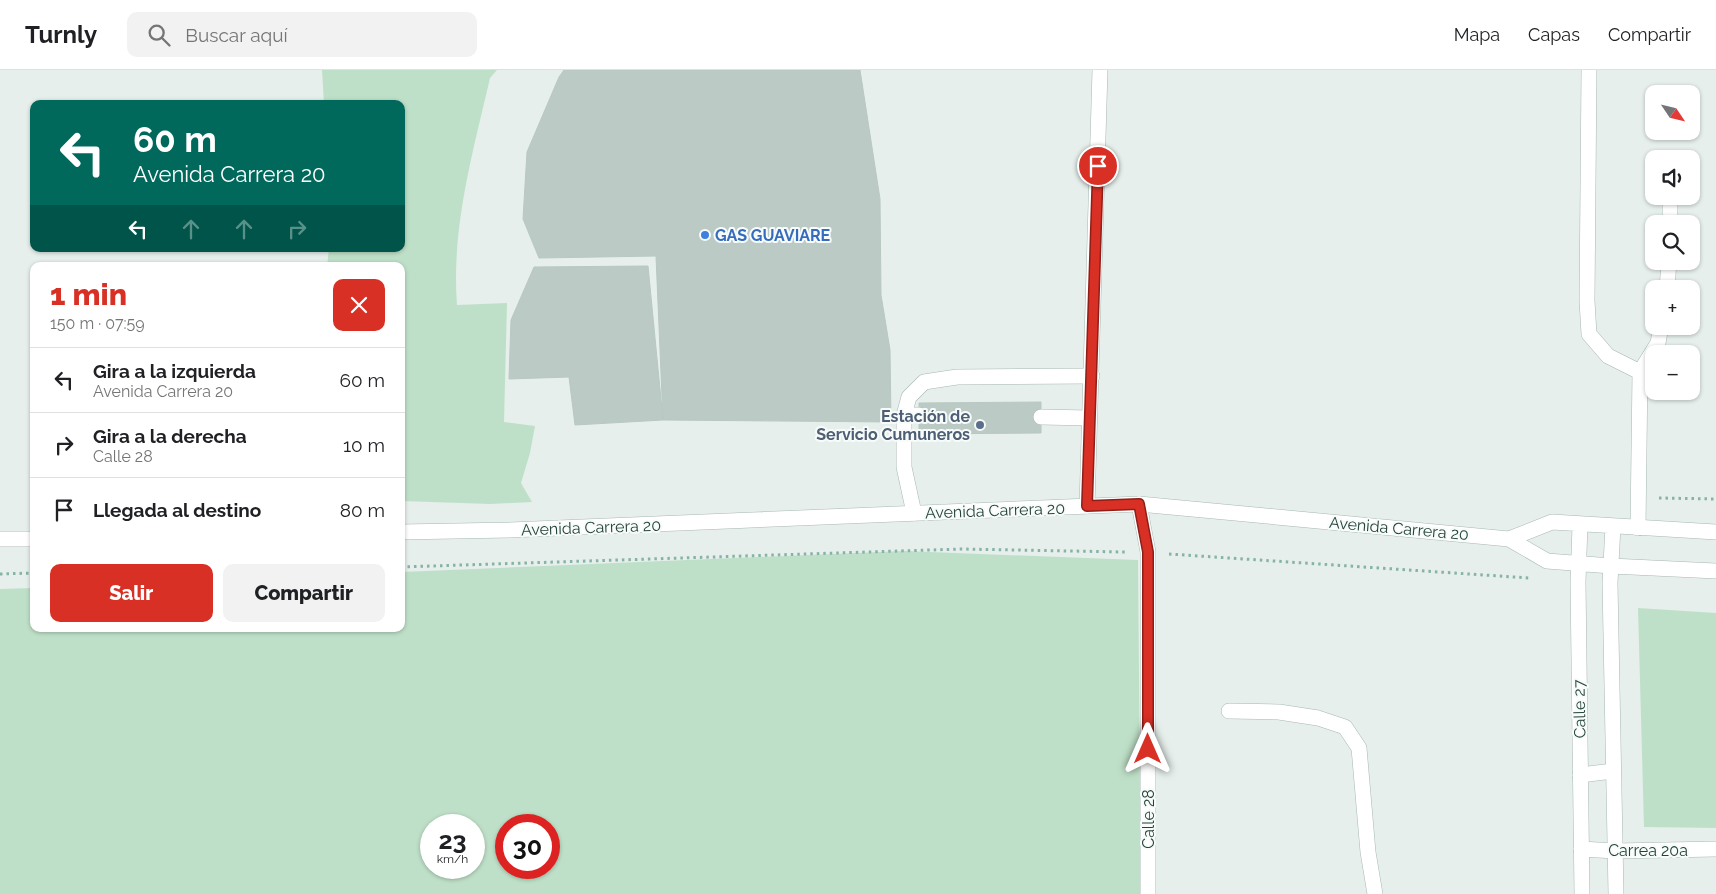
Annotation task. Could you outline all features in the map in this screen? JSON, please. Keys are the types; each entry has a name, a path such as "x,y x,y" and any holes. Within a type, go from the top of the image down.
{"street":[{"path":"1087,506 1100,70"},
{"path":"1589,70 1587,301 1589,334 1608,356 1640,372"},
{"path":"1638,528 1640,372 1658,343 1659,335"},
{"path":"914,513 904,467 904,415 909,397 924,382 957,377 1092,376"},
{"path":"904,415 919,415"},
{"path":"1041,417 1089,418"},
{"name":"Avenida Carrera 20","path":"405,532 510,530 1139,504 1509,539 1548,561 1716,571"},
{"name":"Calle 28","path":"1139,504 1148,552 1148,894"},
{"name":"Avenida Carrera 20","path":"1509,539 1552,522 1716,532"},
{"name":"Calle 27","path":"1580,524 1578,564 1582,894"},
{"name":"Calle 27","path":"1613,526 1610,566 1616,894"},
{"path":"0,539 30,539"},
{"path":"1229,711 1279,712 1318,718 1345,726 1359,748 1368,852 1375,894"},
{"path":"1580,775 1613,771"},
{"name":"Carrea 20a","path":"1581,849 1615,851 1716,849"}],"path":[{"path":"1639,498 1716,500"},
{"path":"405,567 961,549 1148,552 1539,579"},
{"path":"0,574 30,574"}],"green space":[{"path":"322,70 497,70 490,78 460,219 457,247 457,305 507,303 504,422 535,426 530,453 521,483 532,502 490,504 405,501 405,262 327,262 329,252 405,252 405,100 324,100"},
{"path":"904,551 1138,560 1141,894 0,894 0,589 30,588 30,632 405,632 405,572"},
{"path":"1638,608 1716,613 1716,828 1644,827"}],"building":[{"name":"GAS GUAVIARE","path":"564,70 860,70 880,199 881,295 890,350 891,422 663,420 656,256 539,258 523,219 527,152 559,77"},
{"path":"648,266 663,420 575,425 569,377 509,379 511,320 534,267"},
{"name":"Estación de Servicio Cumuneros","path":"1041,402 1041,433 919,434 919,403"}],"place":[{"name":"GAS GUAVIARE","path":"705,235"},
{"name":"Estación de Servicio Cumuneros","path":"980,425"}],"route":[{"path":"1098,166 1087,506 1139,504 1148,552 1148,749"}]}
